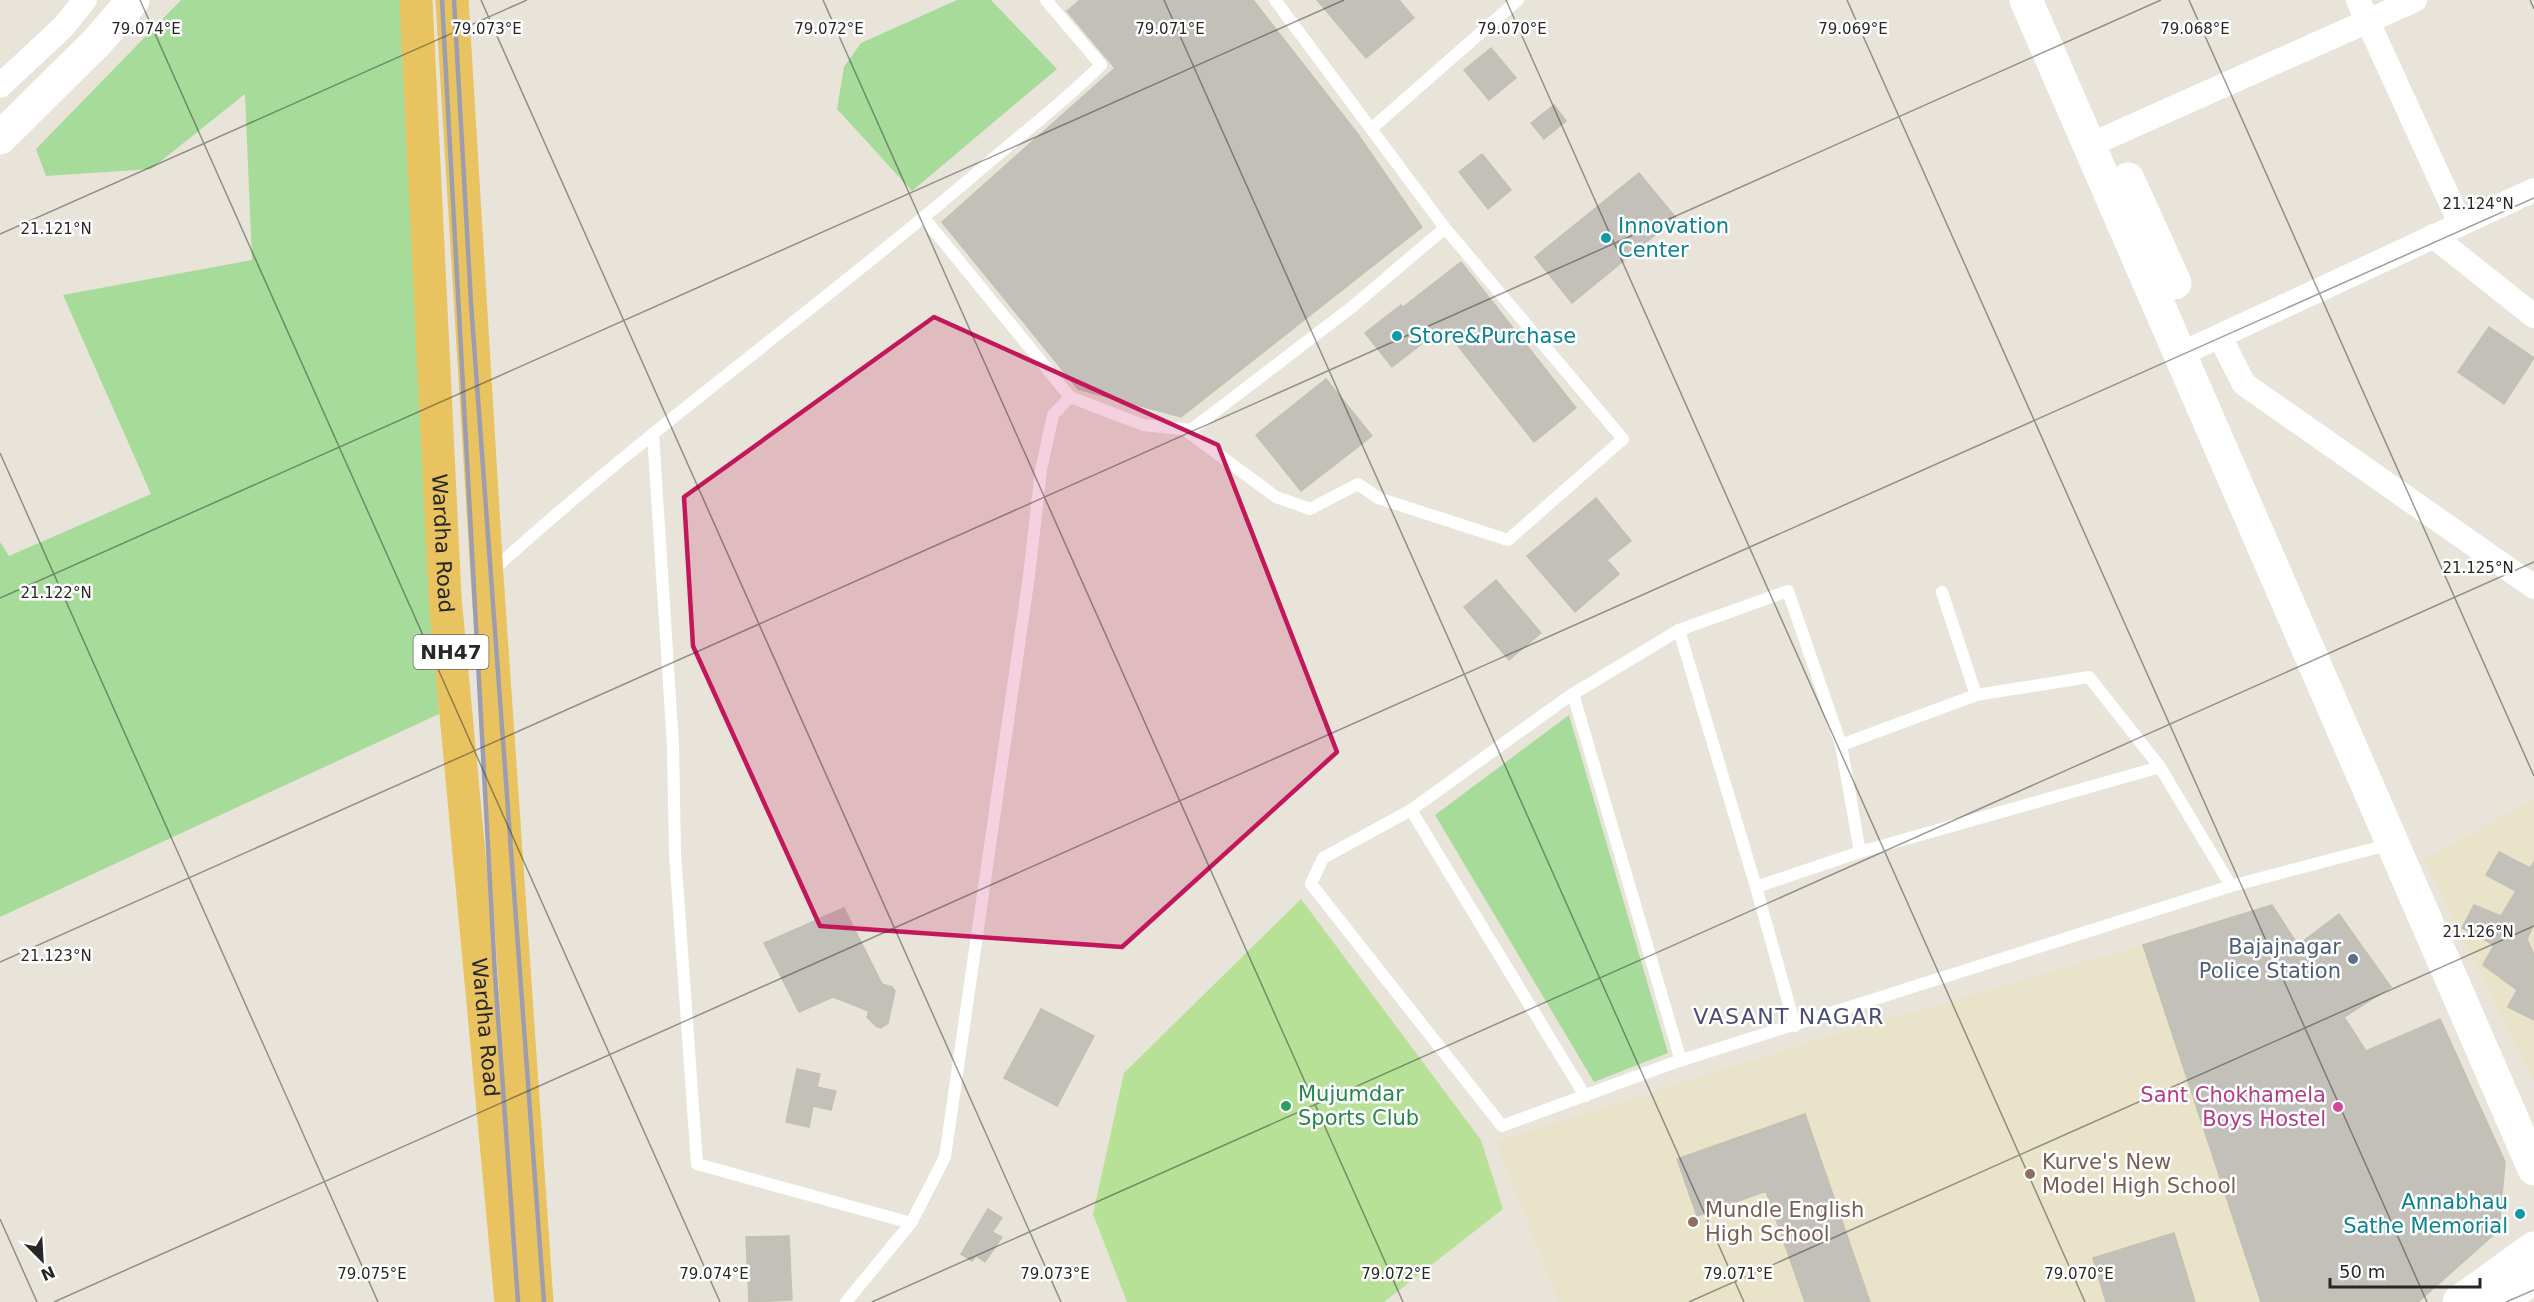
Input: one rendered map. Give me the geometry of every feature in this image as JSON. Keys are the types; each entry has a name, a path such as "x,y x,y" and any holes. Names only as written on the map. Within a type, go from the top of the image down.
{"highway":[{"name":"Wardha Road","path":"416,0 446,597 511,1302"},
{"name":"Wardha Road","path":"452,0 487,576 537,1302"}],"main road":[{"path":"0,113 115,0"},
{"path":"0,138 97,42 133,0"},
{"path":"2026,0 2099,141 2151,227 2396,812 2534,1120"},
{"path":"2047,0 2099,141"},
{"path":"2201,345 2393,844 2534,1169"},
{"path":"2459,1302 2521,1279 2534,1228"}],"street":[{"path":"2099,141 2362,11 2415,0"},
{"path":"0,86 73,5"},
{"path":"2362,11 2460,223"},
{"path":"2534,190 2201,345 2244,384 2534,587"},
{"path":"2433,236 2534,315"}],"lane":[{"path":"487,576 542,526 653,434 924,218 1101,65 1046,0"},
{"path":"924,218 1070,397 1143,425 1188,432 1276,496 1310,509 1358,484 1378,498 1508,540 1623,439 1445,228 1275,0"},
{"path":"1371,129 1518,0"},
{"path":"1188,432 1352,307 1445,228"},
{"path":"846,1302 911,1223 945,1157 1027,587 1041,470 1053,415 1070,397"},
{"path":"653,434 673,745 675,853 697,1164 911,1223"},
{"path":"1860,852 1841,745 1788,591 1679,630 1573,694 1411,810 1323,858 1311,884 1502,1126 1681,1061 2231,886 2393,844"},
{"path":"1942,592 1976,695"},
{"path":"1679,630 1796,1026"},
{"path":"1841,745 1976,695 2089,677 2160,767 2231,886"},
{"path":"1573,694 1681,1061"},
{"path":"1756,887 1860,852 2160,767"},
{"path":"1411,810 1585,1096"}],"highlighted area":[{"path":"934,317 1218,445 1337,752 1122,947 820,926 693,646 684,497"}],"shaded area":[{"path":"2534,799 2534,1083 2424,860"},
{"name":"Kurve's New Model High School","path":"2143,945 2261,1302 1559,1302 1496,1142 1800,1045"}],"green space":[{"path":"181,0 404,0 439,714 0,917 0,542 9,556 151,494 63,295 252,260 245,94 151,169 46,176 36,149"},
{"path":"957,0 991,0 1057,69 912,191 837,109 844,67 861,43"},
{"path":"1569,715 1668,1053 1594,1082 1435,815"},
{"name":"Mujumdar Sports Club","path":"1301,899 1481,1140 1503,1209 1384,1302 1127,1302 1093,1214 1124,1073"}],"building":[{"path":"1080,0 1253,0 1357,133 1422,227 1181,417 1078,389 942,222 1115,68 1067,11"},
{"path":"1317,0 1399,0 1414,18 1366,58"},
{"path":"1491,48 1516,78 1489,100 1464,70"},
{"path":"1554,105 1566,121 1544,139 1531,123"},
{"path":"1482,154 1511,190 1488,209 1459,172"},
{"name":"Innovation Center","path":"1639,173 1676,218 1572,303 1535,257"},
{"path":"1461,262 1576,408 1534,442 1443,327 1392,367 1365,333"},
{"path":"2489,327 2534,358 2504,404 2458,372"},
{"path":"1326,379 1372,436 1301,491 1256,435"},
{"path":"1596,498 1631,541 1607,560 1619,574 1575,612 1527,556"},
{"path":"1496,580 1541,633 1509,660 1464,607"},
{"path":"2499,852 2530,868 2534,862 2534,924 2527,939 2534,955 2534,1020 2508,1007 2517,990 2483,965 2494,945 2462,928 2474,905 2501,916 2516,891 2486,875"},
{"name":"Sant Chokhamela Boys Hostel","path":"2272,905 2298,945 2339,914 2391,987 2344,1017 2366,1051 2440,1019 2505,1162 2499,1230 2418,1302 2261,1302 2143,945"},
{"path":"844,908 882,984 892,987 895,991 888,1023 881,1028 867,1017 869,1011 833,997 799,1012 764,943"},
{"path":"1041,1009 1094,1036 1057,1106 1004,1078"},
{"path":"797,1069 820,1074 817,1087 836,1091 831,1110 813,1106 809,1127 786,1122"},
{"path":"1805,1114 1870,1302 1805,1302 1766,1191 1697,1216 1677,1159"},
{"path":"988,1209 1002,1218 992,1232 1002,1237 985,1262 976,1256 972,1261 961,1254"},
{"name":"Kurve's New Model High School","path":"2174,1233 2195,1302 2106,1302 2093,1258"},
{"path":"789,1236 792,1300 749,1302 746,1237"}],"railway":[{"path":"442,0 495,975 518,1302"},
{"path":"454,0 471,303 544,1302"}],"place":[{"name":"Innovation Center","path":"1606,238"},
{"name":"Store&Purchase","path":"1397,336"},
{"name":"Bajajnagar Police Station","path":"2353,959"},
{"name":"Mujumdar Sports Club","path":"1286,1106"},
{"name":"Sant Chokhamela Boys Hostel","path":"2338,1107"},
{"name":"Kurve's New Model High School","path":"2030,1174"},
{"name":"Annabhau Sathe Memorial","path":"2520,1214"},
{"name":"Mundle English High School","path":"1693,1222"}],"district":[{"name":"VASANT NAGAR","path":"1789,1016"}]}
